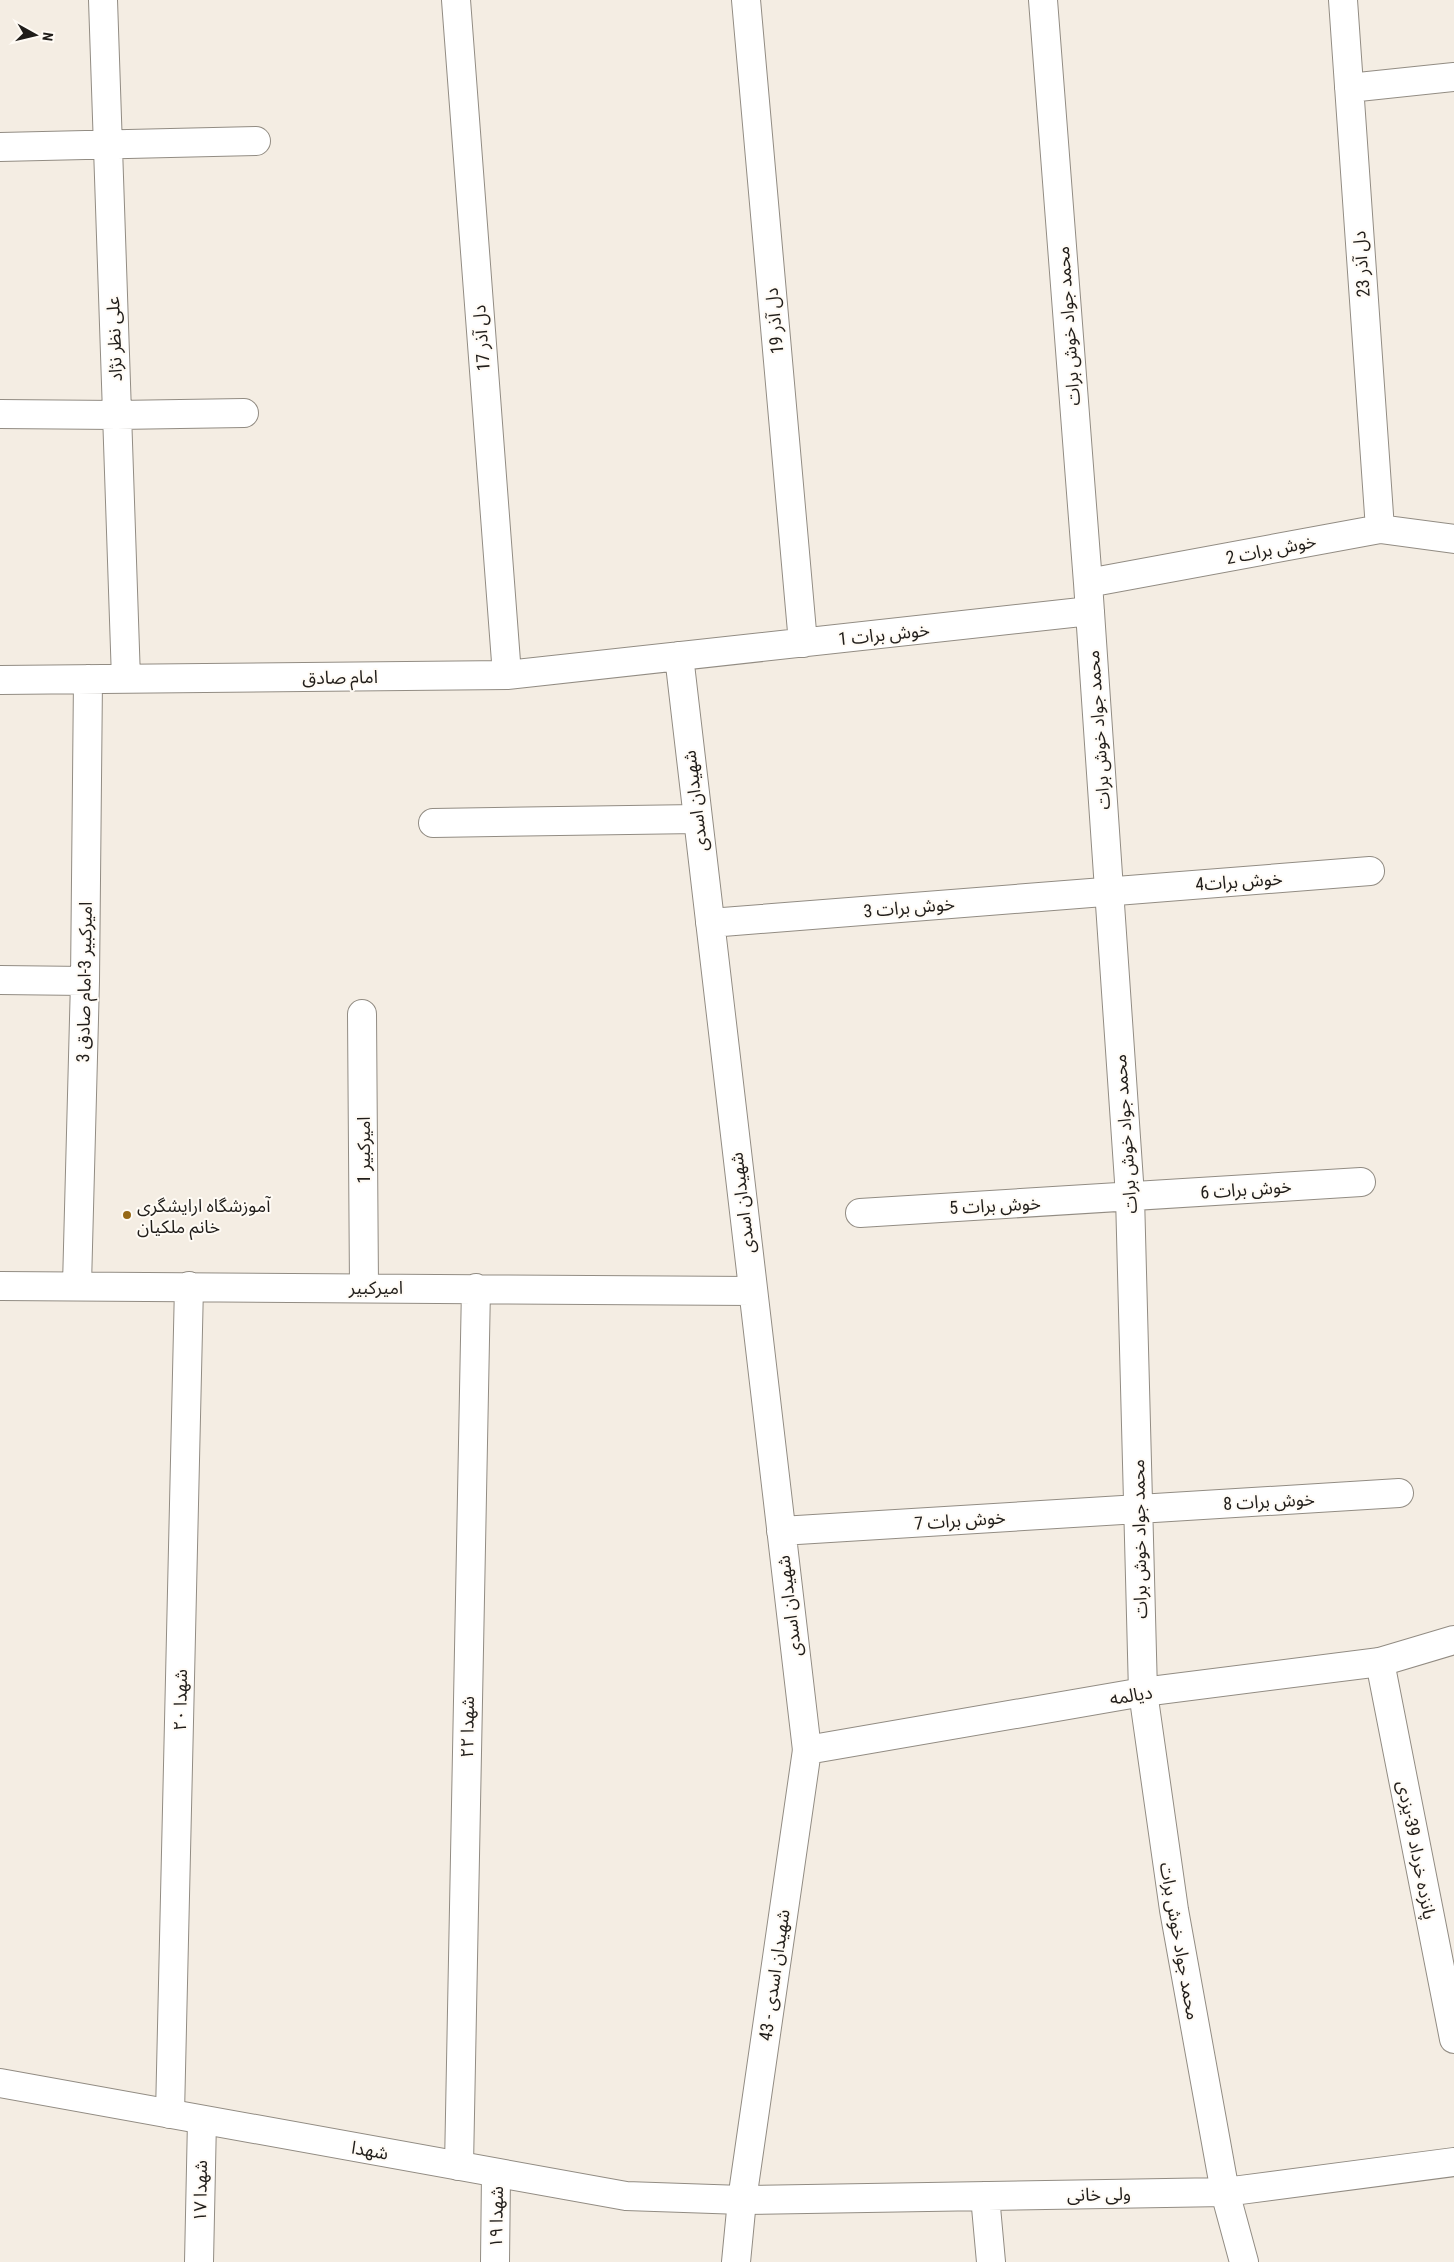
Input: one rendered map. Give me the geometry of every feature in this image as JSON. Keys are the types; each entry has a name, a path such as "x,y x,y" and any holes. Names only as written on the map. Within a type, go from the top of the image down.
{"street":[{"name":"علی نظر نژاد","path":"103,0 126,679"},
{"name":"دل آذر 17","path":"456,0 507,676"},
{"name":"دل آذر 19","path":"746,0 803,643"},
{"name":"محمد جواد خوش برات","path":"1044,0 1088,583 1130,1196 1143,1692 1174,1910 1225,2192 1244,2262"},
{"name":"دل آذر 23","path":"1343,0 1380,528"},
{"path":"1349,88 1454,77"},
{"path":"0,147 256,142"},
{"path":"0,414 244,413"},
{"name":"خوش برات 2","path":"1088,583 1380,528 1454,539"},
{"name":"خوش برات 1","path":"679,656 1090,611"},
{"name":"امام صادق","path":"0,680 507,676 679,656"},
{"name":"شهیدان اسدی","path":"679,656 807,1750"},
{"name":"امیرکبیر 3-امام صادق 3","path":"76,1285 85,981 88,679"},
{"path":"433,823 697,819"},
{"name":"خوش برات4","path":"1109,891 1370,871"},
{"name":"خوش برات 3","path":"710,923 1109,891"},
{"path":"0,980 85,981"},
{"name":"امیرکبیر 1","path":"362,1014 364,1287"},
{"name":"خوش برات 6","path":"1130,1196 1361,1182"},
{"name":"خوش برات 5","path":"860,1213 1130,1196"},
{"name":"امیرکبیر","path":"0,1286 752,1290"},
{"name":"شهدا ۲۰","path":"170,2114 189,1286"},
{"name":"شهدا ۲۲","path":"459,2166 476,1288"},
{"name":"خوش برات 8","path":"1139,1509 1400,1493"},
{"name":"خوش برات 7","path":"781,1531 1139,1509"},
{"name":"دیالمه","path":"807,1750 1143,1692 1380,1662 1454,1640"},
{"name":"پانزده خرداد 39-یزدی","path":"1380,1662 1454,2039"},
{"name":"شهیدان اسدی - 43","path":"736,2262 742,2200 807,1750"},
{"name":"شهدا","path":"0,2083 626,2196 742,2200"},
{"name":"شهدا ۱۷","path":"199,2262 202,2120"},
{"name":"ولی خانی","path":"742,2200 1225,2192 1454,2162"},
{"name":"شهدا ۱۹","path":"495,2262 496,2173"},
{"path":"985,2196 991,2262"}],"place":[{"name":"آموزشگاه ارایشگری خانم ملکیان","path":"127,1215"}]}
